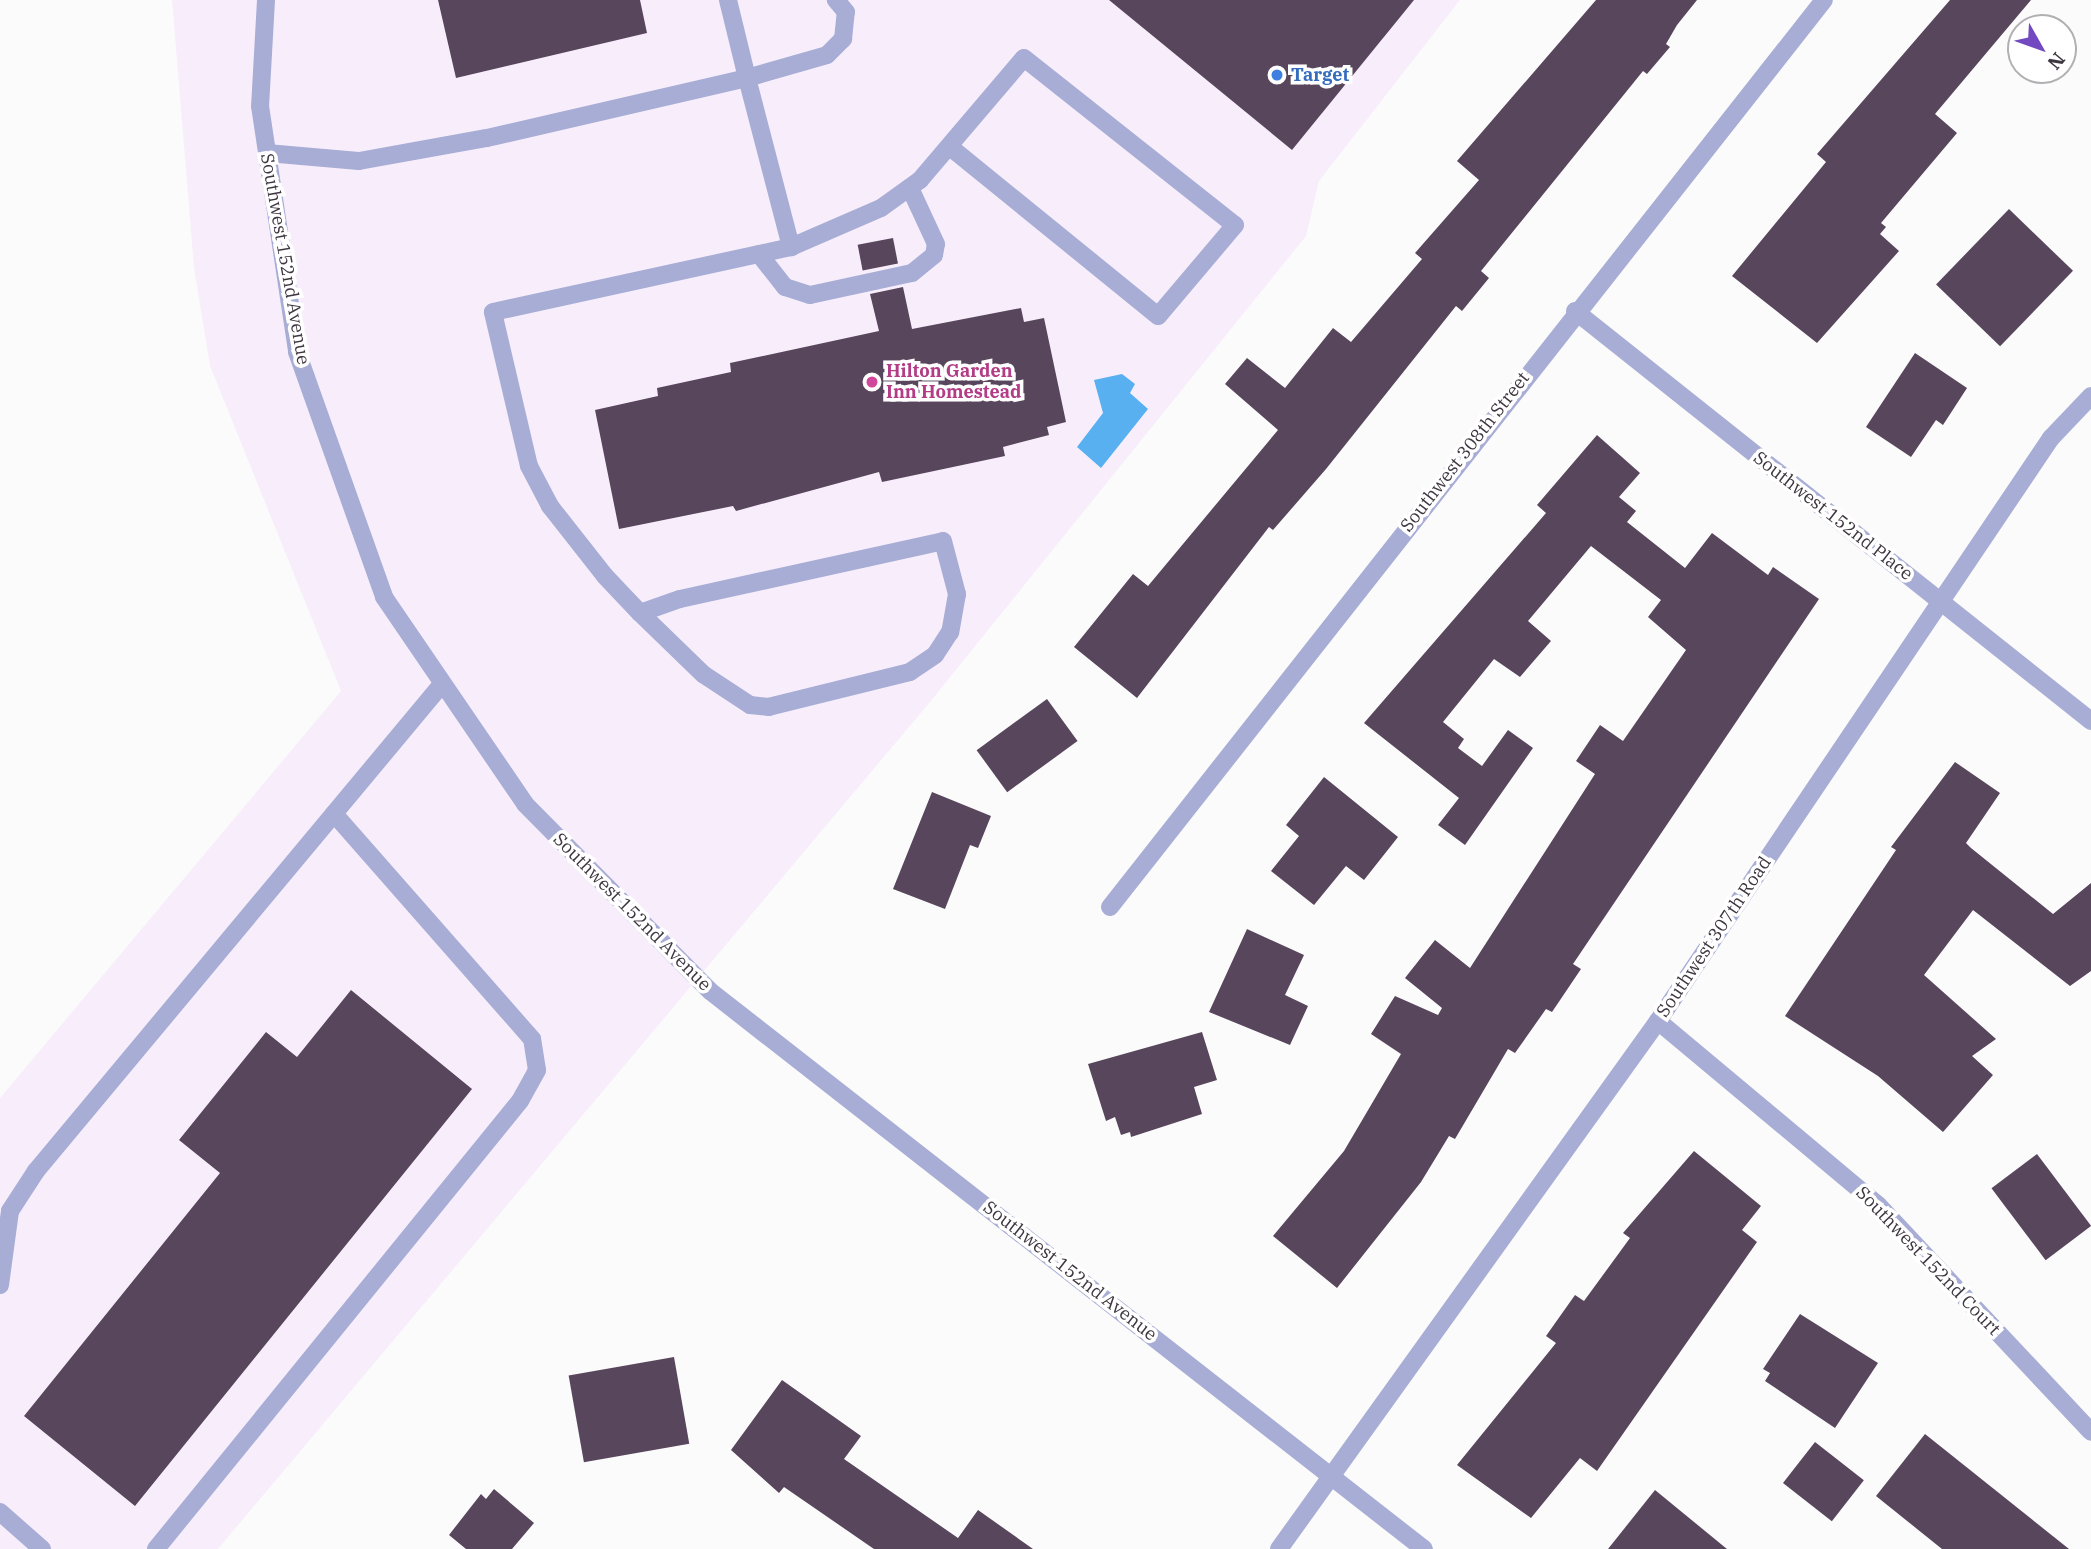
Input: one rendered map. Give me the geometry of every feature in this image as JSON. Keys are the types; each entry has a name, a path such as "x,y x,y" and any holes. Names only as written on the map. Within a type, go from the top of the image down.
{"street":[{"name":"Southwest 152nd Avenue","path":"266,0 260,106 297,352 384,597 525,804 710,991 1424,1549"},
{"path":"728,0 791,247"},
{"path":"267,153 359,160 487,138 747,78 827,55 843,39 846,12 836,0"},
{"name":"Southwest 308th Street","path":"1110,907 1575,311 1824,0"},
{"path":"640,613 680,599 943,541 957,594 950,632 935,655 910,672 769,707 726,694 640,613 575,542 538,486 521,436 493,312 791,247 881,208 910,188 950,147 1024,58 1235,225 1158,316 950,147"},
{"path":"760,254 785,287 810,295 912,273 934,255 936,244 910,188"},
{"name":"Southwest 152nd Place","path":"1575,311 2091,721"},
{"name":"Southwest 307th Road","path":"1279,1549 1335,1478 1658,1020 2051,438 2091,396"},
{"path":"0,1285 10,1211 37,1171 442,684"},
{"path":"156,1549 520,1101 537,1070 532,1039 334,814"},
{"name":"Southwest 152nd Court","path":"1658,1020 1878,1205 2091,1432"},
{"path":"0,1511 42,1549"}],"shaded area":[{"path":"172,0 1460,0 1319,181 1306,236 930,702 218,1549 0,1549 0,1098 341,691 210,366 194,268"}],"water":[{"path":"1122,374 1135,384 1130,393 1148,409 1101,468 1077,447 1103,413 1094,380"}],"building":[{"path":"438,0 640,0 647,33 456,78"},
{"name":"Target","path":"1109,0 1414,0 1292,150"},
{"path":"1596,0 1697,0 1666,44 1670,47 1647,74 1643,71 1481,271 1489,278 1462,311 1456,306 1326,469 1273,530 1269,527 1137,698 1074,647 1133,574 1148,586 1278,430 1225,384 1247,358 1285,388 1333,328 1351,342 1422,259 1415,253 1479,180 1457,161"},
{"path":"1950,0 2031,0 2019,14 2007,14 2007,28 1935,114 1957,133 1881,223 1886,227 1880,234 1899,251 1817,343 1732,276 1826,162 1817,154"},
{"path":"2009,209 2073,271 2000,346 1936,285"},
{"path":"893,238 898,264 863,270 858,245"},
{"name":"Hilton Garden Inn Homestead","path":"903,287 912,329 1021,308 1024,322 1044,318 1066,422 1047,427 1049,435 1003,447 1005,456 882,482 879,472 736,511 733,506 619,529 595,410 658,396 657,388 731,372 730,363 879,331 870,294"},
{"path":"1915,353 1967,388 1943,425 1936,420 1911,457 1866,427"},
{"path":"1597,435 1640,473 1619,497 1636,511 1627,522 1685,568 1712,533 1768,575 1773,567 1819,599 1573,964 1581,969 1552,1012 1546,1009 1515,1053 1508,1049 1455,1139 1449,1136 1421,1182 1337,1288 1273,1236 1344,1151 1401,1054 1371,1034 1395,996 1438,1015 1442,1008 1405,978 1435,940 1470,968 1595,774 1576,761 1600,725 1623,741 1686,650 1648,617 1661,600 1591,546 1528,621 1551,641 1520,677 1494,659 1443,722 1464,739 1458,748 1482,766 1508,730 1533,748 1465,845 1438,825 1459,798 1364,723 1546,513 1537,505"},
{"path":"1047,699 1078,741 1007,792 977,750"},
{"path":"1955,762 2000,793 1966,843 1971,848 2053,914 2091,883 2091,971 2070,986 1973,910 1924,975 1996,1039 1972,1056 1993,1075 1943,1132 1878,1076 1785,1016 1896,850 1891,847"},
{"path":"1324,777 1398,837 1364,880 1346,866 1314,905 1271,871 1299,836 1286,825"},
{"path":"932,792 991,816 978,848 970,845 945,909 893,889"},
{"path":"1247,929 1304,955 1285,995 1308,1006 1290,1045 1209,1012"},
{"path":"351,990 472,1089 135,1506 24,1416 220,1173 179,1140 266,1032 297,1057"},
{"path":"1202,1032 1217,1080 1194,1087 1202,1114 1131,1137 1130,1132 1121,1135 1115,1117 1106,1121 1088,1064"},
{"path":"1694,1151 1761,1206 1742,1230 1757,1242 1597,1471 1580,1458 1531,1518 1457,1465 1556,1343 1546,1336 1575,1295 1584,1301 1630,1238 1623,1233"},
{"path":"2037,1154 2091,1226 2046,1260 1991,1188"},
{"path":"1800,1314 1878,1363 1835,1428 1765,1381 1770,1373 1763,1369"},
{"path":"674,1357 689,1444 584,1462 569,1376"},
{"path":"782,1380 861,1436 844,1459 958,1538 978,1510 1033,1549 874,1549 784,1487 779,1493 731,1450"},
{"path":"1925,1434 2069,1549 1942,1549 1876,1496"},
{"path":"1815,1442 1864,1480 1832,1521 1783,1483"},
{"path":"494,1489 534,1523 512,1549 466,1549 449,1535 481,1494 486,1499"},
{"path":"1655,1490 1727,1549 1608,1549"}],"place":[{"name":"Target","path":"1277,75"},
{"name":"Hilton Garden Inn Homestead","path":"872,382"}]}
